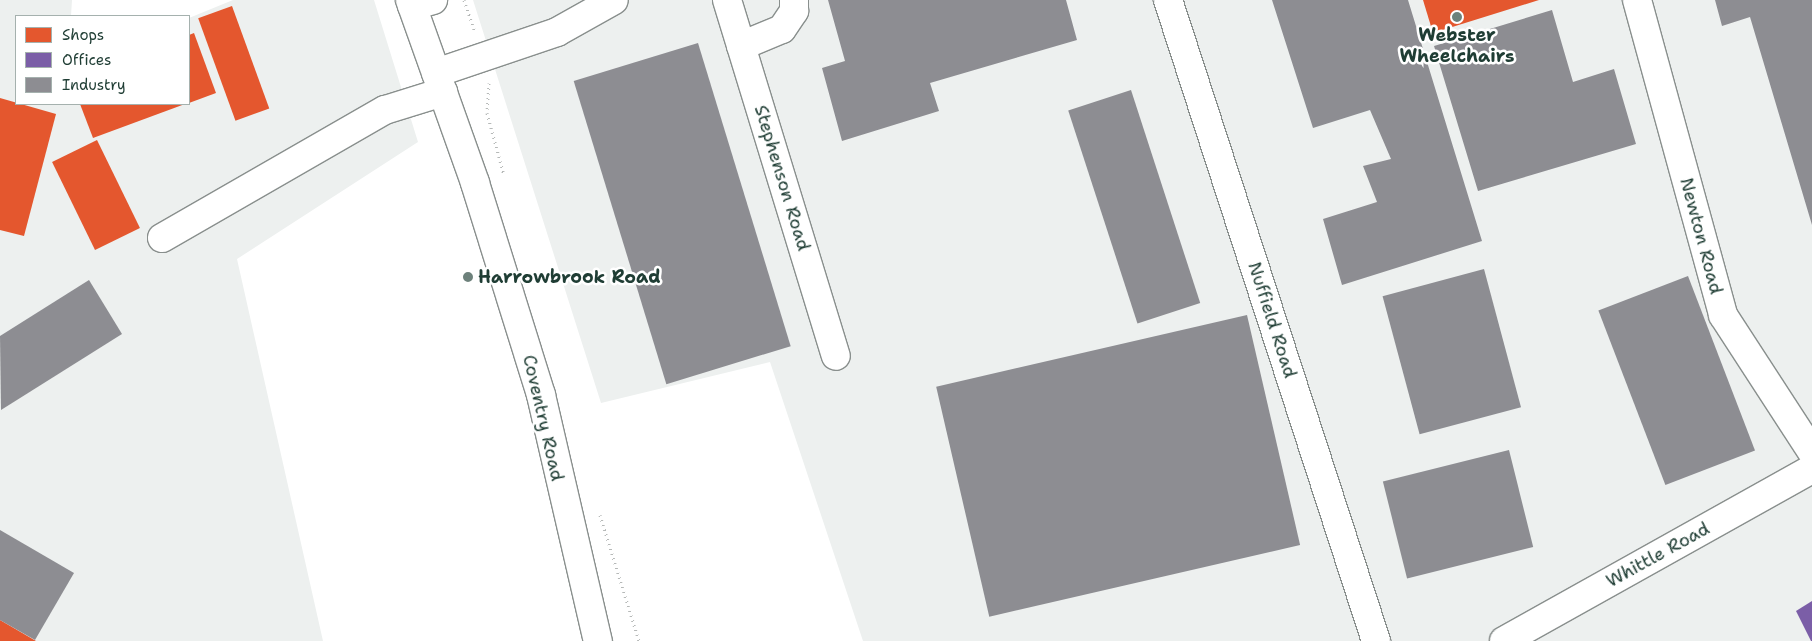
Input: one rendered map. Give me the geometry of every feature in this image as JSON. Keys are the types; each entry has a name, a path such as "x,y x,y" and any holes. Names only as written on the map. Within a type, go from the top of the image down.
{"street":[{"path":"162,238 385,110 440,83 483,57 557,32 614,0"},
{"name":"Stephenson Road","path":"727,0 836,356"},
{"path":"741,46 782,30 794,11 794,0"},
{"name":"Nuffield Road","path":"1168,0 1369,639"},
{"name":"Newton Road","path":"1637,0 1723,315 1812,452"},
{"name":"Coventry Road","path":"418,2 440,83 541,395 598,641"},
{"name":"Whittle Road","path":"1504,641 1812,469"}],"path":[{"path":"464,0 483,57"}],"shaded area":[{"path":"0,0 72,0 71,15 15,15 15,105 190,105 190,18 233,0 374,0 418,142 237,259 323,641 0,641"},
{"path":"473,0 1812,0 1812,641 863,641 770,362 601,403"}],"building: Shops":[{"name":"Webster Wheelchairs","path":"1423,0 1539,0 1433,33"},
{"path":"232,6 269,108 235,121 198,18"},
{"path":"194,33 216,93 190,103 190,35"},
{"path":"0,98 15,102 15,105 24,105 56,114 24,236 0,230"},
{"path":"80,105 182,105 93,138"},
{"path":"97,140 140,228 95,250 52,162"},
{"path":"0,620 36,641 0,641"}],"building: Offices":[{"path":"1812,601 1812,641 1811,641 1796,611"}],"building: Industry":[{"path":"828,0 1066,0 1077,40 930,83 939,111 842,141 822,68 845,61"},
{"path":"1272,0 1408,0 1482,241 1342,285 1323,219 1377,202 1363,166 1391,159 1370,110 1313,128"},
{"path":"1715,0 1812,0 1812,225 1750,17 1722,26"},
{"path":"1552,10 1573,82 1614,69 1636,144 1478,191 1434,46"},
{"path":"698,43 791,346 666,384 574,81"},
{"path":"1131,90 1200,303 1137,323 1068,110"},
{"path":"1484,269 1521,407 1420,434 1383,296"},
{"path":"1688,276 1755,451 1665,485 1598,310"},
{"path":"89,280 122,334 1,410 0,336"},
{"path":"1247,315 1300,545 989,617 936,387"},
{"path":"1509,450 1533,547 1407,578 1383,481"},
{"path":"0,530 74,573 35,640 0,620"}],"place":[{"name":"Webster Wheelchairs","path":"1457,17"},
{"name":"Harrowbrook Road","path":"468,277"}]}
